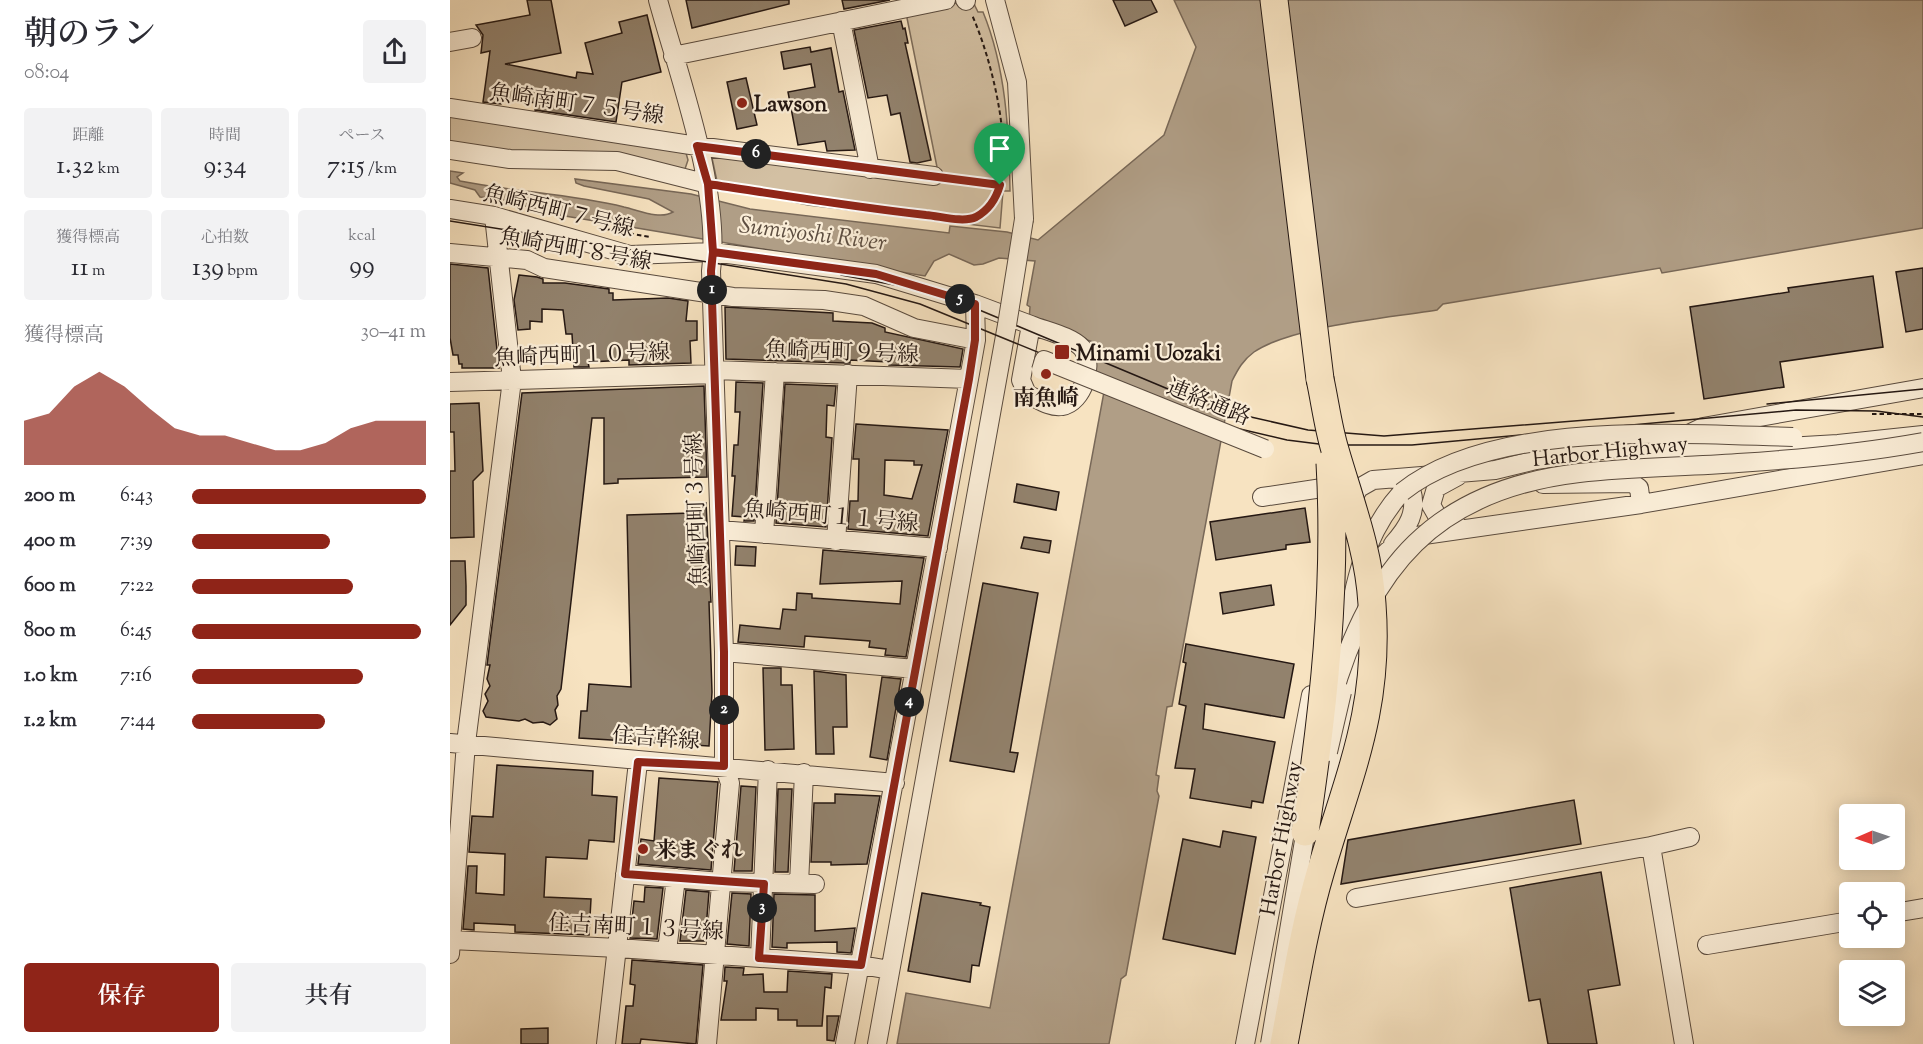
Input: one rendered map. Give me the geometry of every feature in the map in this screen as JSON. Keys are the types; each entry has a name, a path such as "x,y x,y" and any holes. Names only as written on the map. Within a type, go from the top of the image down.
{"highway":[{"path":"1274,0 1329,453 1332,497 1332,544 1325,678 1320,735 1305,841"},
{"path":"1274,0 1320,379 1335,451 1362,535 1370,579 1374,628 1373,669 1366,724 1312,906 1286,1044"}],"street":[{"name":"魚崎西町３号線","path":"658,0 708,184 713,252 714,372 724,652 724,766 730,783 707,1044"},
{"path":"673,56 841,21 871,7 946,0"},
{"path":"877,1044 1007,325 1024,219 1017,81 995,0"},
{"path":"841,21 870,169"},
{"path":"450,42 472,39"},
{"name":"魚崎南町７５号線","path":"450,108 697,146 934,176"},
{"path":"450,150 510,159 617,161 708,184"},
{"name":"魚崎西町７号線","path":"450,209 494,216 630,255 713,252 876,274 975,304 1031,325"},
{"path":"450,945 458,743 512,380 494,216"},
{"name":"魚崎西町８号線","path":"450,253 527,260 544,268 733,297 824,300 864,306 914,328 975,340"},
{"path":"845,1044 969,379 975,340 975,304"},
{"path":"1031,325 1075,343 1082,349 1088,360 1081,391 1064,406 1054,406 1027,394 1021,380 1031,325"},
{"name":"連絡通路","path":"1041,370 1044,360 1265,449"},
{"name":"魚崎西町１０号線","path":"450,382 714,372"},
{"name":"魚崎西町９号線","path":"714,372 969,379"},
{"path":"764,534 775,372"},
{"path":"836,541 848,374"},
{"path":"1495,470 1536,460 1680,438 1703,427 1923,388"},
{"path":"1294,1010 1305,841 1361,558 1370,537 1390,505 1415,482 1461,458 1559,440 1646,434 1793,437 1884,432 1923,426"},
{"path":"1262,497 1373,480 1495,470 1537,469 1637,456 1838,444 1923,435"},
{"name":"Harbor Highway","path":"1269,1044 1329,709 1344,659 1361,616 1399,559 1432,529 1451,516 1500,492 1554,477 1625,469 1800,458 1923,442"},
{"name":"Harbor Highway","path":"1278,1044 1329,744 1344,686 1359,640 1380,599 1404,565 1419,550 1473,513 1492,503 1535,489 1605,479 1801,466 1923,449"},
{"path":"1388,550 1417,536 1481,525 1641,504 1923,455"},
{"path":"1495,470 1543,484 1632,483 1639,488 1641,504"},
{"path":"1470,472 1436,488 1431,505 1439,519 1449,523 1481,525"},
{"path":"1286,1044 1294,1010 1364,593 1373,568 1407,528 1414,509 1411,489 1396,478"},
{"path":"1245,1044 1346,514 1354,494 1373,480"},
{"name":"魚崎西町１１号線","path":"720,530 938,548"},
{"path":"724,652 915,669"},
{"name":"住吉幹線","path":"458,743 638,762 724,766 895,783"},
{"path":"606,1044 638,762"},
{"path":"759,958 768,770"},
{"path":"625,874 722,882 807,884 804,774"},
{"path":"1356,898 1651,846 1690,837"},
{"path":"1651,846 1683,1044"},
{"path":"667,951 676,878"},
{"path":"1905,911 1923,908"},
{"path":"1707,945 1839,923"},
{"name":"住吉南町１３号線","path":"450,945 618,948 861,965 890,970"}],"path":[{"path":"708,184 878,210 958,218 974,218 987,209 996,198 1000,185 1002,160 995,81 981,35 966,1"},
{"path":"934,176 1000,185"}],"shaded area":[{"path":"972,0 978,12 983,12 991,33 1005,100 1010,191 1003,191 1000,228 808,205 718,186 712,158 718,154 940,182 906,13"},
{"path":"450,113 684,146 688,160 685,169 511,154 450,144"}],"water":[{"name":"Sumiyoshi River","path":"1174,0 1923,0 1923,228 1662,273 1660,268 1443,304 1437,310 1316,329 1271,343 1250,355 1232,381 1172,706 1167,707 1156,775 1159,776 1157,791 1159,796 1126,975 1121,979 1109,1044 897,1044 906,993 990,1008 1104,392 1086,384 1093,342 1029,320 1030,307 1027,305 1035,261 999,258 974,265 949,254 934,261 925,276 553,214 501,199 480,197 475,190 450,183 450,171 463,173 457,177 460,181 584,199 655,215 673,212 649,199 584,186 576,183 575,179 691,194 750,209 949,233 950,226 1007,232 1038,240 1164,135 1196,47"}],"building":[{"path":"527,0 551,0 561,53 505,64 576,78 577,72 593,74 585,43 622,33 619,22 647,15 661,72 622,82 616,122 535,110 536,103 502,98 501,104 483,102 490,51 481,53 483,35 476,25 530,15"},
{"path":"686,0 789,0 789,4 692,28"},
{"path":"842,0 890,0 844,9"},
{"path":"1113,0 1151,0 1157,12 1125,26"},
{"path":"901,21 903,29 905,28 908,43 905,43 931,160 917,163 910,162 900,113 891,115 887,95 868,98 854,30"},
{"path":"810,47 811,52 831,48 839,92 843,91 855,150 827,151 825,141 798,145 788,92 815,87 811,64 784,69 781,52"},
{"name":"Lawson","path":"746,78 757,125 737,129 727,82"},
{"path":"450,264 488,268 499,368 462,368 458,355 453,355 450,338"},
{"path":"1923,268 1923,329 1906,332 1896,272"},
{"path":"519,275 543,279 543,283 565,283 609,289 609,293 613,293 613,300 668,298 688,301 686,321 697,321 697,340 690,341 691,363 629,365 629,360 588,362 589,367 574,367 572,334 566,334 563,310 542,309 542,322 530,321 530,329 518,330 514,300"},
{"path":"1873,276 1883,347 1780,362 1784,387 1704,399 1690,307 1789,292 1788,288"},
{"path":"725,307 833,313 833,321 872,323 885,328 885,332 963,349 960,367 889,365 889,362 850,360 850,363 845,363 726,359"},
{"path":"736,382 763,383 754,521 744,521 745,517 732,516 735,476 732,476 734,445 738,445 740,412 735,412"},
{"path":"785,384 836,386 834,406 827,405 826,437 832,438 826,527 776,523"},
{"path":"704,386 707,477 618,479 618,483 604,484 604,418 592,418 561,689 557,696 558,705 555,710 557,719 550,725 543,722 533,723 525,719 519,721 486,717 483,711 488,701 485,694 490,686 487,679 490,665 487,665 522,393"},
{"path":"479,403 483,471 473,481 474,537 450,538 450,471 455,471 454,432 450,432 450,404"},
{"path":"856,424 948,430 928,536 848,529 850,501 858,501 859,459 853,459","holes":["885,460 914,461 914,465 922,465 912,499 884,495"]},
{"path":"1017,484 1059,492 1056,510 1014,502"},
{"path":"692,503 706,503 711,602 709,602 712,692 709,746 579,738 581,711 587,711 589,684 631,687 627,515 692,513"},
{"path":"1305,508 1310,542 1286,545 1286,549 1216,560 1210,522"},
{"path":"1024,537 1051,541 1049,553 1021,548"},
{"path":"736,546 756,547 755,566 735,565"},
{"path":"823,550 924,558 906,657 885,655 886,649 869,647 870,641 805,636 804,647 738,642 740,625 780,629 783,609 796,610 797,593 812,594 812,598 900,604 902,581 820,584"},
{"path":"450,561 465,561 466,605 450,625"},
{"path":"983,583 1038,593 1010,752 1018,753 1014,772 950,761"},
{"path":"1271,585 1274,605 1223,614 1220,593"},
{"path":"1186,644 1294,664 1284,718 1205,704 1203,729 1275,742 1263,803 1252,801 1251,808 1190,798 1195,769 1175,768 1186,706 1179,704 1186,663 1183,662"},
{"path":"763,668 781,668 781,685 792,685 794,749 765,750"},
{"path":"814,671 846,675 847,727 833,727 834,754 816,754"},
{"path":"882,677 901,679 887,760 870,757"},
{"path":"497,765 593,771 592,795 617,797 614,842 589,840 587,859 546,857 544,897 591,899 589,935 515,932 515,925 474,923 474,930 463,929 468,866 477,866 476,893 504,895 505,854 469,852 472,816 493,817"},
{"path":"659,778 718,782 711,870 638,864 641,839 654,841"},
{"path":"741,786 756,787 752,871 734,871"},
{"path":"778,789 792,789 788,872 775,872"},
{"path":"835,794 880,796 867,864 831,865 831,862 811,862 814,803 835,803"},
{"path":"1574,800 1581,844 1341,884 1348,840"},
{"path":"1223,831 1256,837 1235,954 1163,939 1183,839 1220,847"},
{"path":"1601,872 1620,985 1588,990 1597,1044 1548,1044 1540,999 1529,1001 1510,888"},
{"path":"645,887 663,888 657,939 630,938 634,901 644,902"},
{"path":"686,890 709,892 705,941 680,941"},
{"path":"732,893 751,894 749,946 727,944"},
{"path":"922,893 981,903 980,905 990,907 979,966 972,965 970,982 908,971"},
{"path":"774,894 815,895 815,931 855,928 851,953 837,952 837,942 787,943 787,948 772,947"},
{"path":"632,960 703,965 696,1044 641,1039 640,1044 622,1044 626,1006 633,1006 635,985 630,984"},
{"path":"725,967 744,968 743,975 763,974 764,992 787,992 788,971 832,974 831,988 825,987 822,1026 797,1026 797,1020 778,1020 778,1009 756,1008 756,1020 721,1020 727,981 724,981"},
{"path":"827,1016 839,1016 834,1041 827,1040"},
{"path":"548,1028 548,1044 521,1044 521,1029"}],"tram line":[{"path":"450,221 846,284 920,304 1206,421 1287,440 1327,445 1412,445 1796,410 1876,411 1923,417"},
{"path":"841,275 911,288 965,304 1180,394 1242,415 1308,430 1384,436 1674,413"},
{"path":"1767,404 1923,389"}],"place":[{"name":"Lawson","path":"742,103"},
{"name":"Minami Uozaki","path":"1062,352"},
{"name":"南魚崎","path":"1046,374"},
{"name":"来まぐれ","path":"643,849"}],"route":[{"path":"1000,185 697,146 708,184 713,252 876,274 975,304 975,340 969,379 861,965 759,958 764,884 625,874 638,762 724,766 724,652 711,271 713,252 708,184 878,210 958,218 974,218 987,209 996,198 1000,185"}]}
